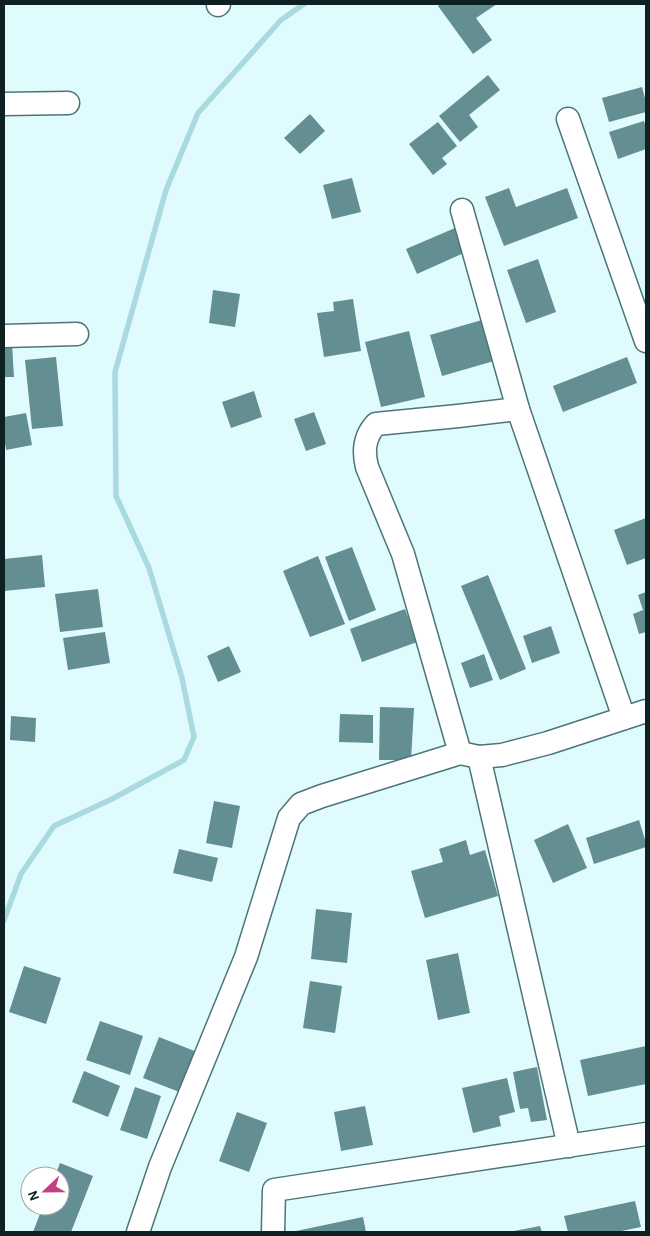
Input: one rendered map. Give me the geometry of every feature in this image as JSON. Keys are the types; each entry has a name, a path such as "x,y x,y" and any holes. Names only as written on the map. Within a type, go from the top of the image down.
{"street":[{"path":"4,104 68,103"},
{"path":"568,119 642,314 646,341"},
{"path":"462,210 518,409 624,718"},
{"path":"4,336 77,334"},
{"path":"518,409 376,424 370,431 364,453 367,467 403,554 435,670 470,755 569,1146"},
{"path":"138,1232 160,1167 246,958 289,818 301,804 470,755 502,754 548,743 646,711"},
{"path":"273,1232 274,1190 646,1134"}],"building":[{"path":"441,4 497,4 476,18 492,40 473,54 438,6"},
{"path":"488,75 500,90 469,115 478,127 460,142 439,116"},
{"path":"642,87 646,102 646,112 609,122 602,98"},
{"path":"310,114 325,131 300,154 284,138"},
{"path":"644,121 646,149 618,159 609,132"},
{"path":"438,122 457,146 442,158 447,164 433,175 409,144"},
{"path":"352,178 361,212 332,219 323,185"},
{"path":"509,188 516,207 567,188 578,218 504,246 485,197"},
{"path":"455,228 466,252 417,274 406,249"},
{"path":"538,259 556,312 526,323 507,270"},
{"path":"213,290 240,294 235,327 209,323"},
{"path":"353,299 361,351 324,357 317,313 334,311 333,302"},
{"path":"482,320 494,361 442,376 430,335"},
{"path":"409,331 425,397 381,407 365,342"},
{"path":"4,344 12,344 14,377 4,377"},
{"path":"56,357 63,426 32,429 25,360"},
{"path":"627,357 637,383 563,412 553,386"},
{"path":"254,391 262,417 231,428 222,402"},
{"path":"314,412 326,444 306,451 294,419"},
{"path":"26,413 32,445 6,450 4,417"},
{"path":"646,518 646,558 627,565 614,530"},
{"path":"352,547 376,610 349,621 325,557"},
{"path":"42,555 45,587 4,591 4,559"},
{"path":"318,556 345,624 310,637 283,571"},
{"path":"488,575 526,669 500,680 461,586"},
{"path":"98,589 103,627 60,632 55,594"},
{"path":"646,592 646,632 639,634 633,614 643,610 638,595"},
{"path":"405,609 417,642 362,662 350,629"},
{"path":"551,626 560,653 532,663 523,636"},
{"path":"105,632 110,663 68,670 63,638"},
{"path":"229,646 241,672 218,682 207,656"},
{"path":"484,654 493,680 470,688 461,663"},
{"path":"380,707 414,708 411,760 379,760"},
{"path":"340,714 373,715 373,743 339,742"},
{"path":"11,716 36,718 35,742 10,740"},
{"path":"214,801 240,806 232,848 206,843"},
{"path":"639,820 646,847 594,864 586,838"},
{"path":"568,824 587,868 553,883 534,840"},
{"path":"466,840 470,855 485,850 498,896 425,918 411,871 443,862 439,849"},
{"path":"179,849 218,858 212,882 173,873"},
{"path":"316,909 352,913 347,963 311,959"},
{"path":"458,953 470,1013 438,1020 426,960"},
{"path":"24,966 61,978 46,1024 9,1012"},
{"path":"310,981 342,986 335,1033 303,1028"},
{"path":"100,1021 143,1036 130,1075 86,1060"},
{"path":"159,1037 197,1052 182,1093 143,1078"},
{"path":"646,1046 646,1084 588,1096 580,1060"},
{"path":"537,1067 547,1120 531,1122 528,1108 520,1109 513,1072"},
{"path":"84,1071 120,1086 108,1117 72,1102"},
{"path":"507,1078 515,1112 499,1116 501,1126 473,1133 462,1088"},
{"path":"135,1087 161,1096 147,1139 120,1130"},
{"path":"365,1106 373,1145 341,1151 334,1112"},
{"path":"237,1112 267,1123 249,1172 219,1161"},
{"path":"70,1167 93,1176 71,1232 33,1232 39,1216 70,1216"},
{"path":"635,1201 641,1227 617,1232 568,1232 564,1216"},
{"path":"363,1217 366,1232 296,1231"},
{"path":"540,1226 542,1232 514,1232 514,1231"}],"waterway":[{"path":"4,920 21,874 54,826 112,799 184,760 194,737 182,678 149,568 116,496 115,372 166,190 198,113 281,20 304,4"}]}
